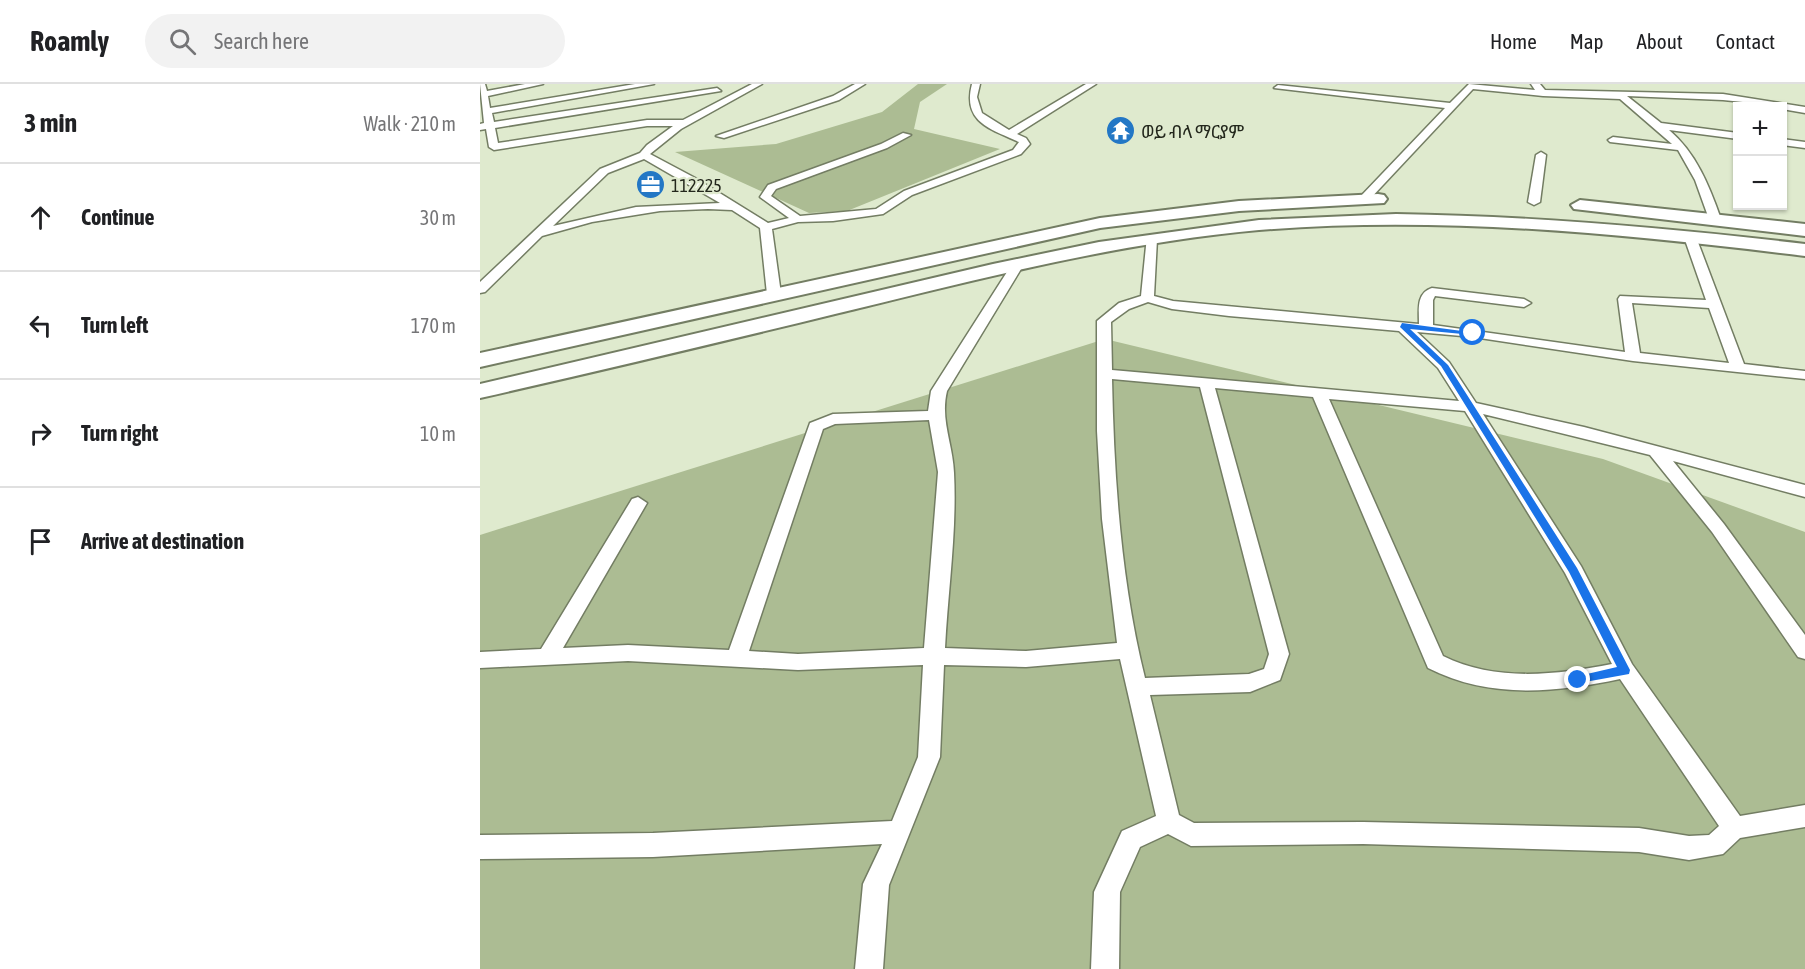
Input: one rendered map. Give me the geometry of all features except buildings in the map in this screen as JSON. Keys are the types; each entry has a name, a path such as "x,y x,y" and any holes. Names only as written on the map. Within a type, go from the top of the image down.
{"main road":[{"path":"480,360 946,255 1100,223 1202,208 1398,199"},
{"path":"1512,201 1534,201 1805,230"},
{"path":"480,391 1018,264 1151,239 1258,225 1427,218 1568,224 1805,250"},
{"path":"946,255 965,276"}],"street":[{"path":"494,147 485,127 482,89 539,84"},
{"path":"485,109 650,84"},
{"path":"480,290 497,270 538,235 604,171 644,155 652,144 758,84"},
{"path":"721,136 836,98 861,84"},
{"path":"766,227 798,219 833,218 879,212 908,193 1017,152 1025,144 1023,140 990,127 982,120 974,105 973,92 976,84"},
{"path":"1010,134 1092,84"},
{"path":"1457,84 1543,93 1621,96 1660,126 1690,156 1704,181 1715,219"},
{"path":"1535,84 1543,93"},
{"path":"1572,84 1582,94"},
{"path":"485,127 715,87"},
{"path":"669,122 695,109 715,87"},
{"path":"1364,199 1471,87"},
{"path":"1278,88 1453,106"},
{"path":"1621,96 1623,92 1686,94 1805,110"},
{"path":"480,150 648,123 687,123"},
{"path":"1660,126 1733,135"},
{"path":"798,219 765,197 772,187 884,146 906,135"},
{"path":"1613,140 1682,148"},
{"path":"1787,143 1805,145"},
{"path":"644,155 737,207 766,227 774,294"},
{"path":"1534,201 1541,155"},
{"path":"538,235 591,217 626,211 664,206 737,207"},
{"path":"1690,237 1738,368"},
{"path":"1147,298 1151,239"},
{"path":"869,969 876,884 900,832 929,757 946,470 935,415 939,391 1018,264"},
{"path":"1426,328 1426,299 1432,292 1524,303"},
{"path":"1805,375 1633,357 1473,333 1229,312 1172,305 1147,298 1124,306 1104,321 1105,431 1111,519 1128,650 1169,822 1191,835 1363,833 1616,839 1639,840 1689,848 1714,846 1734,828 1805,816"},
{"path":"1633,357 1625,299 1716,304"},
{"path":"1402,326 1444,365 1574,571 1625,670 1734,828"},
{"path":"1106,374 1471,407 1656,451 1805,491"},
{"path":"1137,687 1250,683 1273,674 1279,654 1206,382"},
{"path":"1318,392 1435,662 1449,671 1498,681 1578,680 1625,670"},
{"path":"736,658 816,426 832,419 935,415"},
{"path":"1656,451 1718,528 1805,651"},
{"path":"547,657 638,503"},
{"path":"480,660 628,653 798,662 934,656 1026,659 1128,650"},
{"path":"1105,969 1107,892 1131,839 1169,822"},
{"path":"480,847 653,845 900,832"}],"green space":[{"path":"918,84 947,84 920,102 914,129 1000,149 847,211 809,213 675,152 776,144 882,112"},
{"path":"1105,339 1603,459 1805,532 1805,969 480,969 480,535"}],"place":[{"name":"ወይ ብላ ማርያም","path":"1120,131"},
{"name":"112225","path":"650,185"}],"route":[{"path":"1473,333 1402,326 1444,365 1574,571 1625,670 1578,680"}]}
